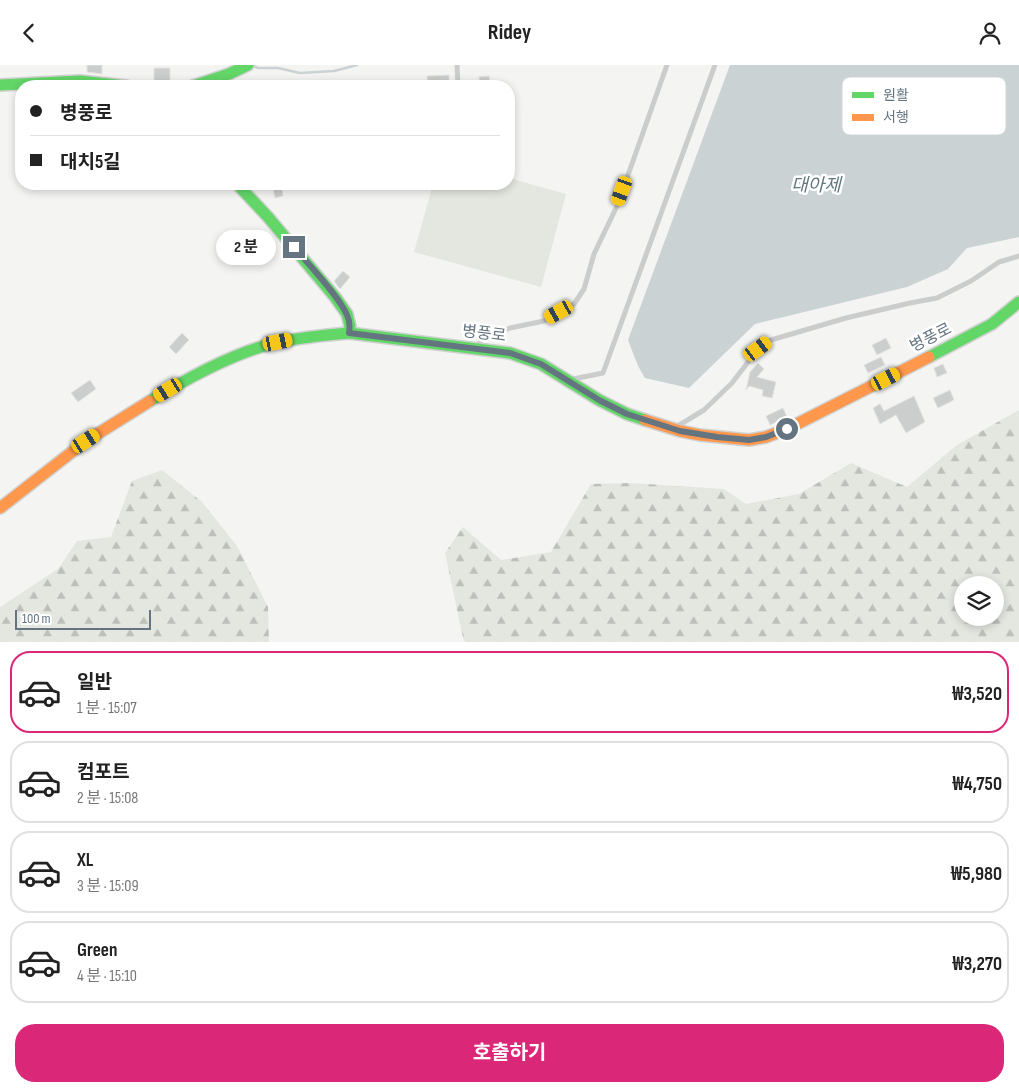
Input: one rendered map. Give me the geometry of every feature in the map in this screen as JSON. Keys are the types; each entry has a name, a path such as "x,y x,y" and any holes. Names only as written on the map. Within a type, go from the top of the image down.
{"main road":[{"path":"211,80 248,65"},
{"path":"0,85 15,84"},
{"path":"243,190 268,217 335,297 347,314 350,326 349,333"},
{"name":"병풍로","path":"0,508 86,441 168,390 226,361 278,342 305,337 349,333 510,353 541,364 599,400 627,414 700,435 749,440 766,437 787,429 978,332 992,324 1019,302"}],"lane":[{"path":"457,65 458,80"},
{"path":"475,349 483,337 510,328 544,321 574,304 584,289 594,254 617,206 667,65"},
{"path":"568,381 602,373 715,65"},
{"path":"674,429 704,410 732,383 758,349 771,340 846,318 937,298 971,281 999,262 1019,256"}],"green space":[{"path":"515,180 566,194 541,287 414,252 431,190 515,190"},
{"path":"1019,410 1019,642 465,642 463,638 445,553 463,527 501,560 551,552 591,484 631,483 724,489 746,504 799,494 851,463 907,487 957,445"},
{"path":"162,470 202,502 237,546 268,607 269,642 0,642 0,607 58,569 77,541 111,537 132,481"}],"water":[{"name":"대아제","path":"730,65 1019,65 1019,237 967,248 948,269 907,287 755,324 689,388 645,378 628,340"}],"building":[{"path":"87,65 102,65 102,74 87,72"},
{"path":"154,68 170,68 170,80 154,80"},
{"path":"449,75 449,80 427,80 427,76"},
{"path":"489,76 490,80 479,80 479,77"},
{"path":"273,190 282,190 283,196 275,198"},
{"path":"343,271 350,277 340,289 334,281"},
{"path":"182,333 189,340 176,354 169,347"},
{"path":"886,338 891,348 877,355 872,345"},
{"path":"881,357 885,365 868,373 864,365"},
{"path":"758,363 764,369 757,377 776,382 772,398 762,396 763,390 749,386 746,390 750,372"},
{"path":"943,364 947,373 937,377 934,368"},
{"path":"90,380 96,389 78,402 71,393"},
{"path":"950,390 954,400 938,408 933,398"},
{"path":"914,396 925,422 906,433 896,415 880,424 873,408 880,404 884,411"},
{"path":"783,408 787,417 770,425 766,416"}],"waterway":[{"path":"253,66 258,68 278,68 300,73 334,71 357,65"}],"traffic: fast":[{"path":"211,80 248,65"},
{"path":"0,85 15,84"},
{"path":"243,190 268,217 335,297 347,314 350,326 349,333"},
{"path":"929,357 992,324 1019,302"},
{"path":"150,401 196,375 247,351 289,340 349,333 510,353 541,364 599,400 627,414 645,420"}],"traffic: slow":[{"path":"645,420 700,435 749,440 766,437 787,429 929,357"},
{"path":"0,508 86,441 150,401"}],"route":[{"path":"294,247 347,314 350,326 349,333 510,353 541,364 599,400 627,414 680,431 749,440 766,437 787,429"}]}
